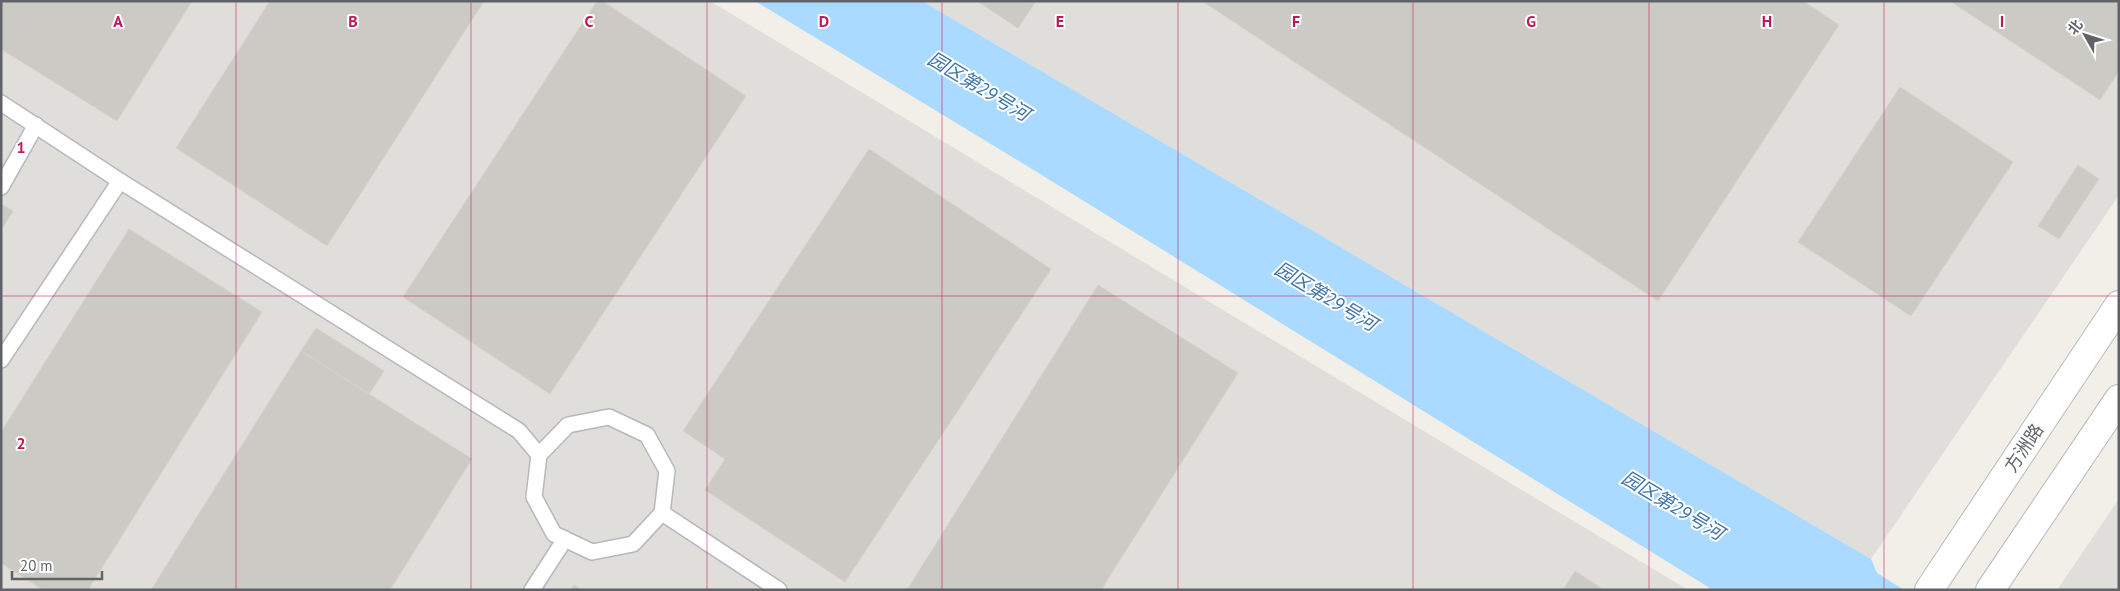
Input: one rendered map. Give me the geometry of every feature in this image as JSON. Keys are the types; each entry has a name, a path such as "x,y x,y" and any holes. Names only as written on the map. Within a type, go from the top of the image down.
{"main road":[{"name":"方洲路","path":"1930,589 2119,305"},
{"path":"1990,590 2119,399"}],"lane":[{"path":"1,103 120,181 519,430 539,455"},
{"path":"1,187 36,125"},
{"path":"1,360 120,181"},
{"path":"610,417 617,420 647,435 667,471 662,513 633,544 592,552 554,534 534,497 539,455 568,425 610,417"},
{"path":"662,513 778,590"},
{"path":"532,590 565,539"}],"shaded area":[{"path":"1,1 710,1 1688,590 1,590"},
{"path":"922,1 2119,1 2119,195 1871,559"},
{"path":"2119,499 2119,590 2057,590"}],"water":[{"name":"园区第29号河","path":"755,1 922,1 1871,559 1877,573 1904,590 1713,590 1032,169"}],"building":[{"path":"1,1 192,1 117,121 1,49"},
{"path":"270,1 484,1 327,246 176,148"},
{"path":"597,1 602,1 746,96 550,394 403,297"},
{"path":"977,1 1036,1 1018,28"},
{"path":"1202,1 1803,1 1839,25 1658,301"},
{"path":"1950,1 2119,1 2119,71 2100,100"},
{"path":"1900,87 2013,162 1911,316 1798,242"},
{"path":"869,149 1051,269 845,582 705,490 725,459 683,431"},
{"path":"2078,165 2099,179 2059,239 2038,226"},
{"path":"1,204 13,211 1,230"},
{"path":"129,229 262,312 88,590 43,590 1,563 1,432"},
{"path":"1098,285 1238,373 1101,590 907,590"},
{"path":"316,328 384,371 369,394 301,351"},
{"path":"301,351 472,459 390,590 151,590"},
{"path":"1575,571 1604,590 1563,590"},
{"path":"574,585 582,590 571,590"}]}
